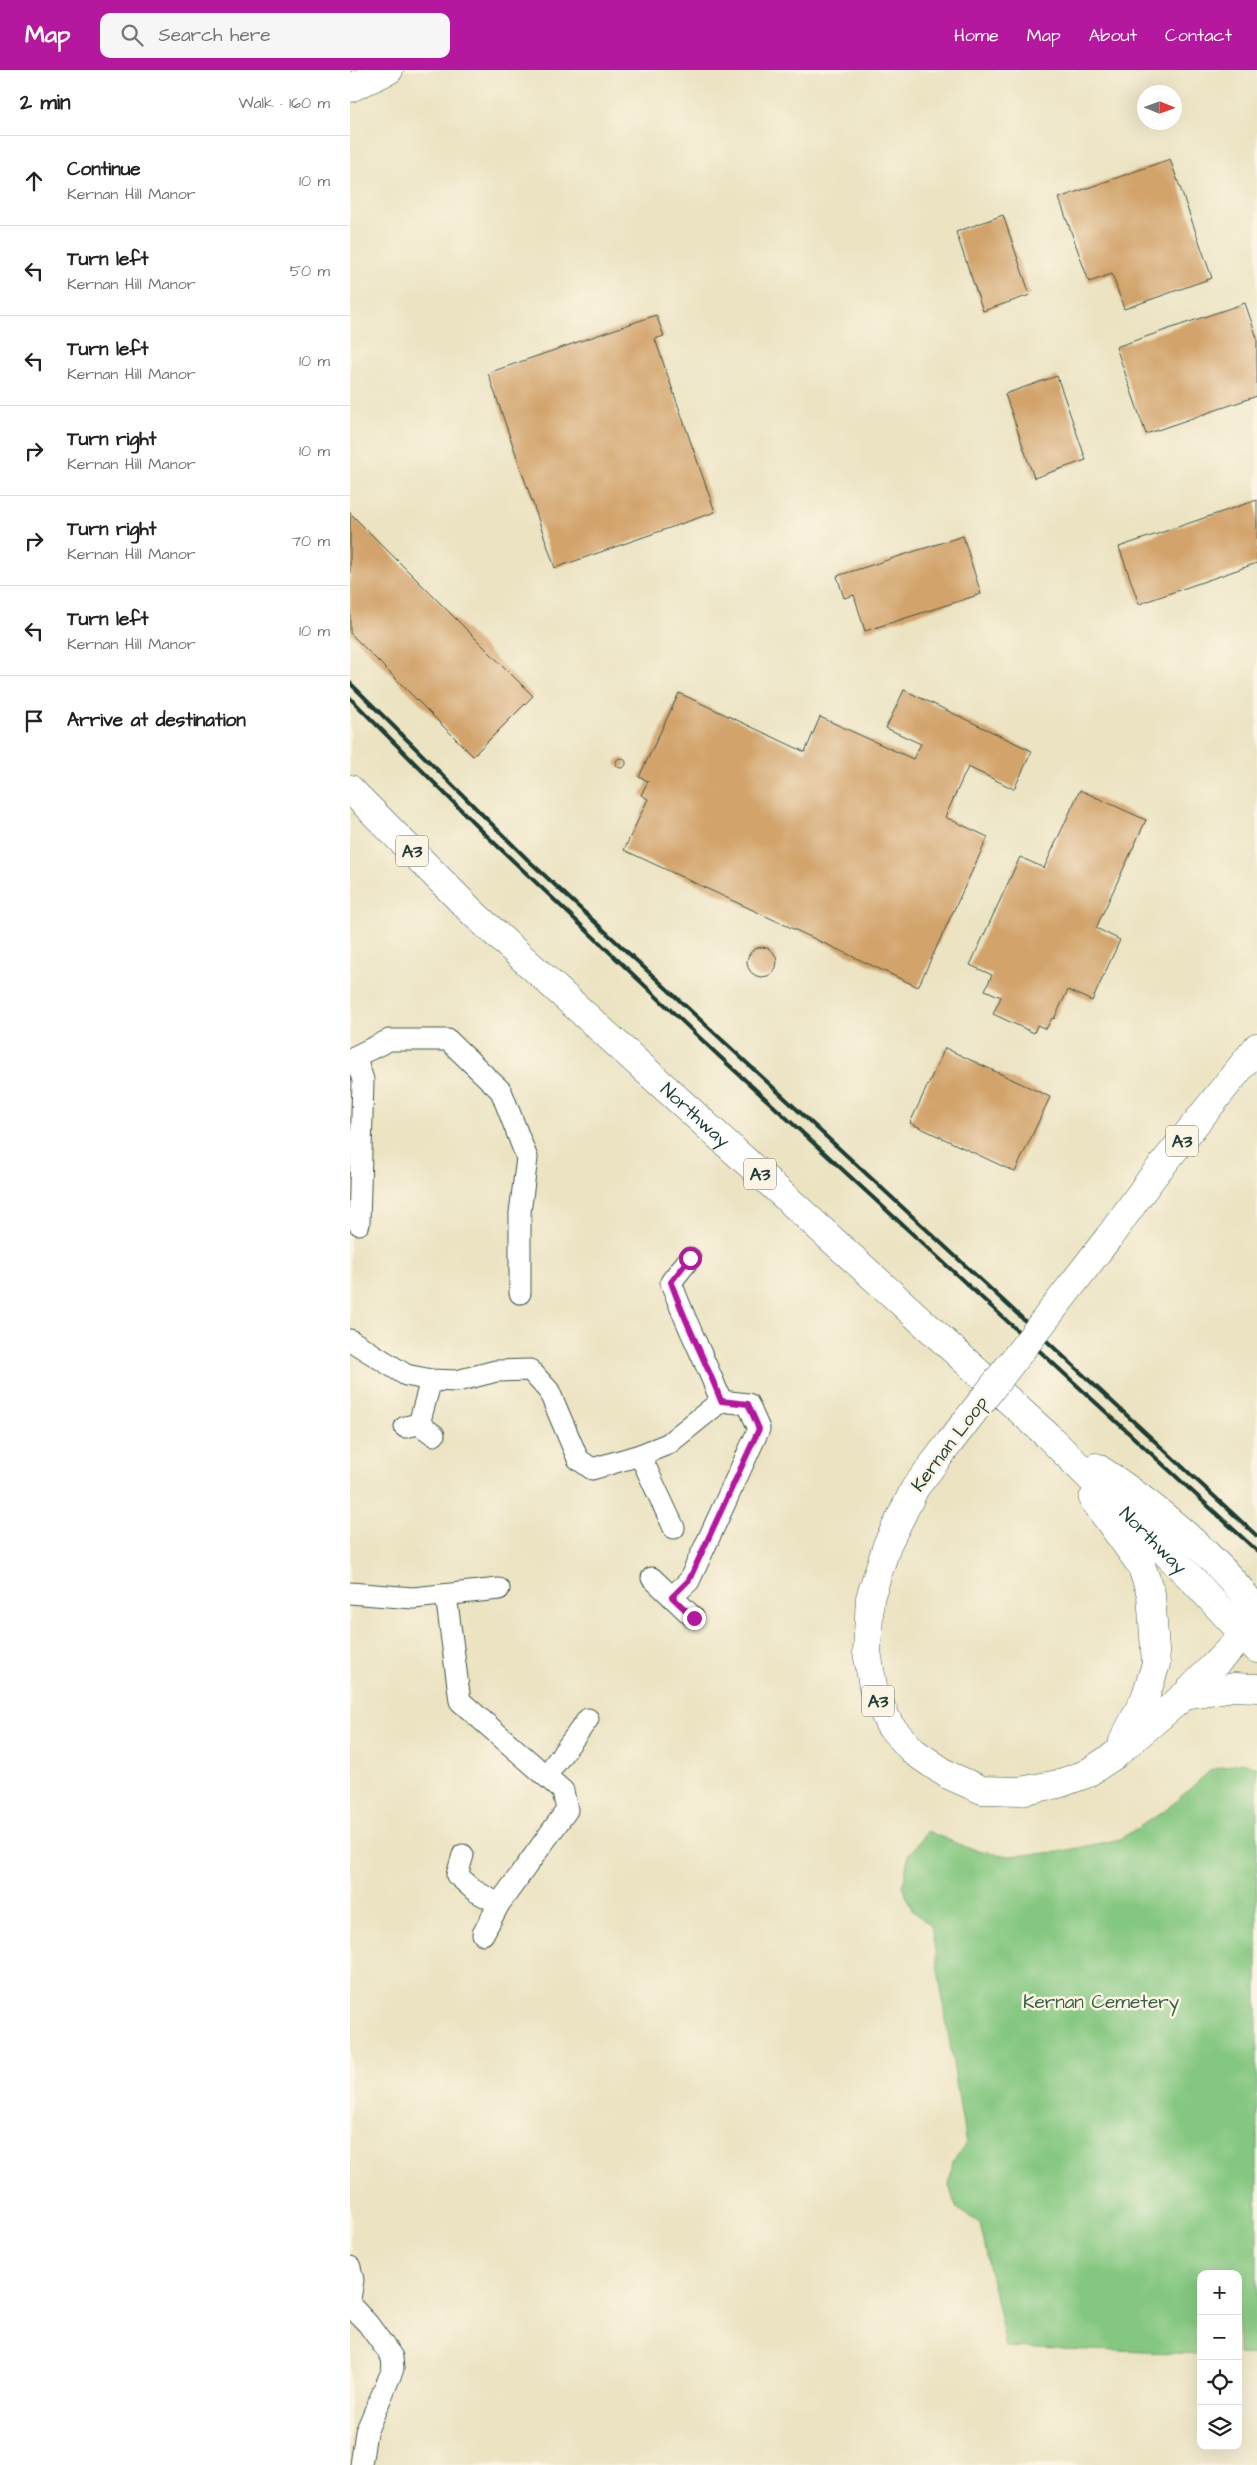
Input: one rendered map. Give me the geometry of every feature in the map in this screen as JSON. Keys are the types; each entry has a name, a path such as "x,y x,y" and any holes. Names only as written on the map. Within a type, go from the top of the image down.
{"main road":[{"path":"350,88 389,70"},
{"name":"Northway","path":"350,789 473,913 1047,1435 1254,1629"},
{"name":"Kernan Loop","path":"1115,1755 1086,1774 1058,1784 1020,1791 982,1790 948,1775 914,1752 890,1726 874,1692 867,1652 870,1598 887,1545 914,1488 1109,1237 1151,1179 1257,1047"},
{"name":"Northway","path":"1047,1435 1099,1469 1190,1565 1242,1614 1254,1629"},
{"name":"A3","path":"1047,1435 1141,1565 1151,1594 1156,1664 1145,1698 1115,1755"},
{"name":"A3","path":"1115,1755 1185,1695 1254,1629"},
{"path":"1185,1695 1234,1687 1257,1688"}],"street":[{"path":"359,1224 363,1080 353,1058 389,1040 448,1040 501,1091 527,1158 520,1213 520,1293"},
{"path":"690,1258 671,1282 681,1311 710,1370 721,1401"},
{"path":"350,1340 406,1375 431,1380 457,1381 496,1371 530,1370 549,1390 578,1459 592,1469 640,1455 668,1444 721,1401 748,1404 759,1429 689,1580 672,1597"},
{"path":"419,1428 431,1380"},
{"path":"640,1455 674,1528"},
{"path":"652,1578 694,1618"},
{"path":"350,1593 412,1598 499,1589"},
{"path":"446,1595 460,1701 563,1790 567,1810 499,1904 483,1934"},
{"path":"546,1776 588,1719"},
{"path":"463,1855 457,1875 475,1891 499,1904"},
{"path":"350,2267 353,2280 350,2299"},
{"path":"350,2305 368,2324 392,2357 393,2369 366,2432 361,2465"}],"green space":[{"name":"Kernan Cemetery","path":"1242,1762 1257,1767 1257,2356 1242,2355 1242,2270 1197,2270 1197,2354 1006,2347 980,2223 957,2209 949,2187 953,2161 966,2144 931,1926 912,1910 903,1887 908,1856 927,1831 968,1848 1008,1856 1059,1852 1120,1839 1166,1810 1211,1770"}],"building":[{"path":"1170,159 1212,278 1124,309 1112,274 1089,282 1059,198"},
{"path":"1003,215 1030,295 983,311 956,232"},
{"path":"1245,303 1257,338 1257,396 1146,434 1116,347"},
{"path":"656,315 664,336 655,339 715,512 555,568 488,373"},
{"path":"1057,376 1086,460 1034,478 1005,394"},
{"path":"1257,500 1257,563 1139,604 1119,547"},
{"path":"350,513 533,696 473,756 350,633"},
{"path":"963,536 981,594 865,631 854,595 844,598 837,576"},
{"path":"904,690 1032,751 1014,789 968,767 945,817 988,837 918,987 624,850 648,799 641,795 648,781 639,777 679,693 805,752 820,717 913,759 921,744 886,728"},
{"path":"619,758 623,758 626,763 625,767 619,768 616,765 616,761"},
{"path":"1080,790 1146,820 1096,928 1120,940 1092,1001 1068,990 1054,1019 1052,1018 1046,1029 1037,1025 1034,1033 993,1014 1001,997 985,990 992,975 970,965 1020,857 1044,868"},
{"path":"762,947 772,952 777,962 772,972 762,977 752,972 747,962 752,952"},
{"path":"945,1048 1050,1097 1015,1172 910,1123"}],"railway":[{"path":"350,683 528,860 1257,1536"},
{"path":"350,698 486,835 719,1056 1257,1551"}],"route":[{"path":"690,1258 671,1282 681,1311 710,1370 721,1401 748,1404 759,1429 689,1580 672,1597 694,1618"}]}
